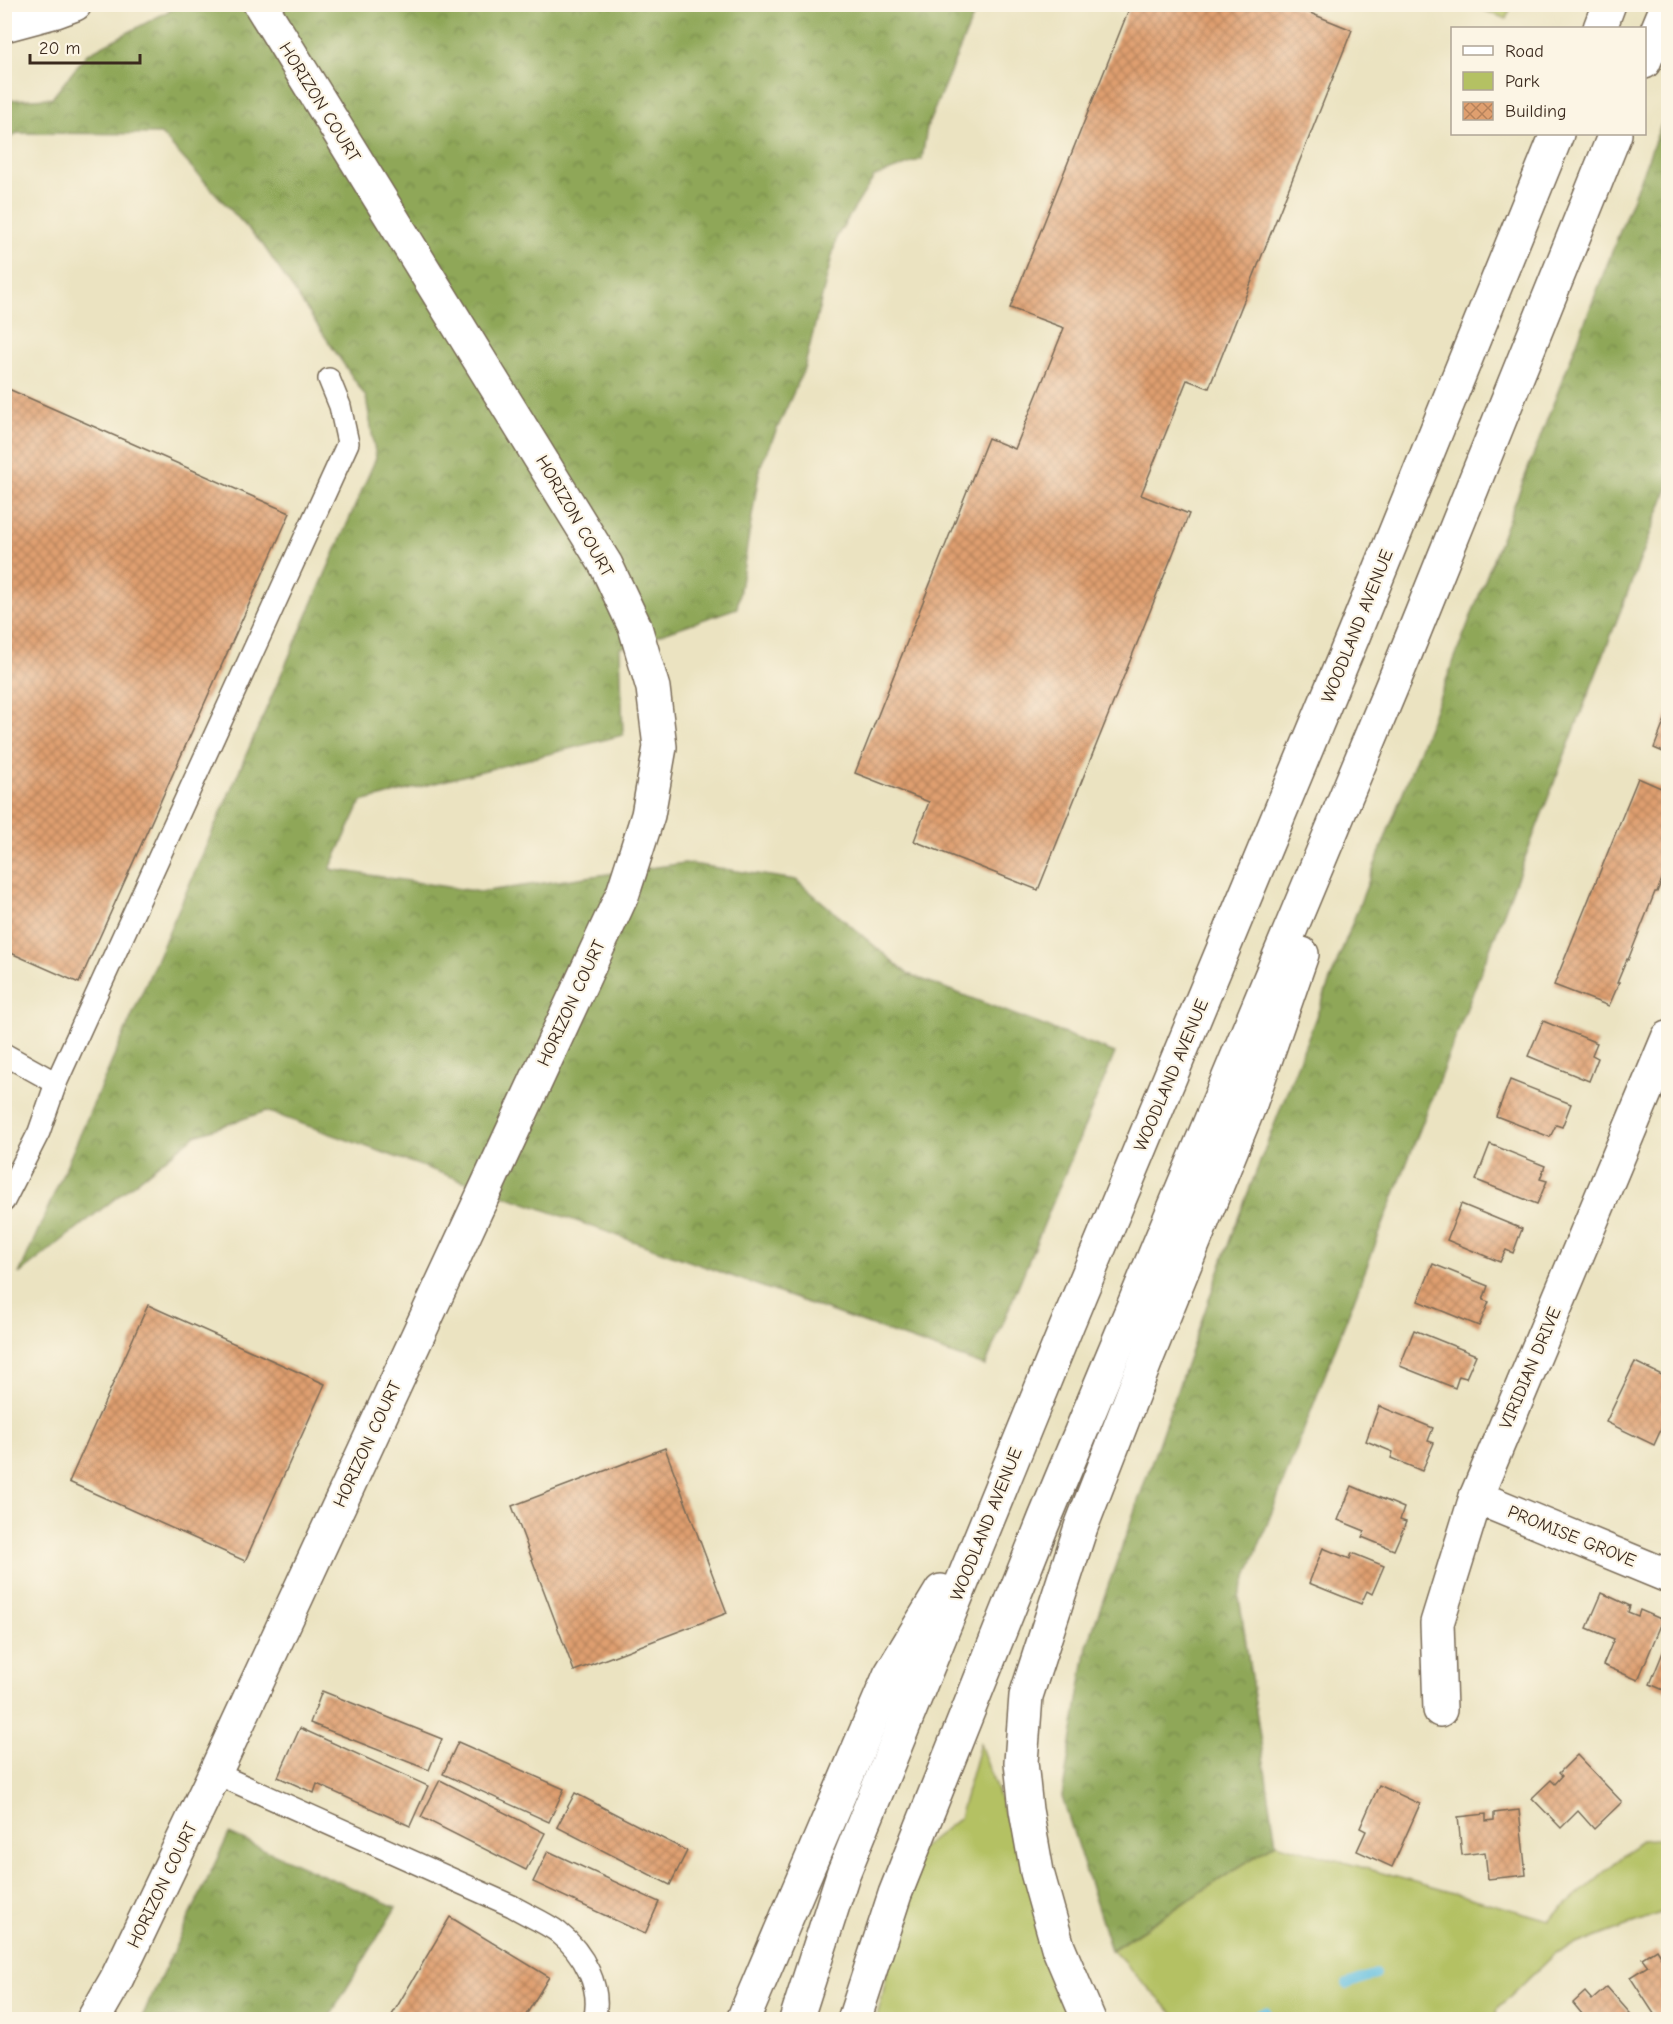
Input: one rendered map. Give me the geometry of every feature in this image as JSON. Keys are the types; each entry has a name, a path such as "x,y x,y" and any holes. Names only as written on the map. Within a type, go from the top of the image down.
{"main road":[{"path":"4,25 75,4"},
{"name":"HORIZON COURT","path":"93,2019 116,1980 215,1773 623,893 648,814 660,747 653,688 638,637 606,565 260,4"},
{"path":"1600,27 1610,4"},
{"path":"1646,57 1668,4"},
{"name":"WOODLAND AVENUE","path":"796,2019 843,1874 1350,645 1557,135"},
{"path":"855,2019 896,1894 1000,1628 1404,657 1616,135"},
{"path":"1089,2019 1058,1947 1037,1872 1026,1810 1022,1762 1026,1696 1081,1527 1250,1104 1404,657"},
{"name":"VIRIDIAN DRIVE","path":"1440,1710 1437,1623 1476,1497 1668,1038"},
{"name":"PROMISE GROVE","path":"1476,1497 1668,1576"},
{"path":"743,2019 890,1675 995,1502"}],"lane":[{"path":"4,1202 39,1132 56,1083 348,442 340,406 329,379"},
{"path":"4,1054 56,1083"},
{"path":"215,1773 512,1906 557,1932 578,1952 594,1981 596,2001 594,2019"}],"green space":[{"path":"180,5 978,5 927,127 922,159 874,177 837,236 804,369 760,467 737,608 620,648 623,735 361,802 330,869 480,892 685,863 796,880 908,974 1115,1053 985,1366 266,1111 196,1135 19,1274 376,458 366,397 263,245 161,134 17,133 5,142 5,97 9,100 52,98 87,54"},
{"path":"1471,5 1512,5 1506,19"},
{"path":"1668,107 1668,488 1239,1597 1276,1843 1111,1950 1062,1797 1087,1646 1232,1234"},
{"path":"980,1744 1079,2019 876,2020 910,1857 959,1818"},
{"path":"229,1834 396,1907 328,2019 141,2019"},
{"path":"1668,1838 1668,1910 1555,1953 1499,2008 1494,2019 1178,2019 1112,1950 1276,1843 1549,1920 1641,1840"}],"building":[{"path":"1131,4 1288,4 1352,30 1209,388 1187,380 1141,495 1189,514 1038,890 914,841 929,802 855,773 988,438 1015,449 1064,328 1010,308"},
{"path":"4,387 290,513 79,983 4,950"},
{"path":"1668,712 1668,754 1654,748"},
{"path":"1638,778 1668,791 1668,864 1609,1006 1554,985"},
{"path":"1543,1021 1597,1043 1592,1055 1598,1058 1589,1081 1528,1056"},
{"path":"1510,1080 1571,1104 1562,1127 1556,1125 1550,1137 1496,1116"},
{"path":"1490,1144 1545,1166 1540,1179 1547,1181 1537,1204 1476,1180"},
{"path":"1461,1204 1522,1229 1513,1253 1506,1250 1500,1262 1447,1240"},
{"path":"1433,1264 1488,1286 1483,1300 1489,1302 1479,1326 1418,1301"},
{"path":"148,1305 325,1384 245,1561 69,1482"},
{"path":"1414,1330 1476,1355 1466,1378 1459,1376 1455,1388 1400,1366"},
{"path":"1635,1362 1668,1378 1668,1414 1654,1445 1606,1422"},
{"path":"1379,1406 1433,1428 1428,1441 1434,1443 1422,1471 1391,1458 1393,1452 1366,1441"},
{"path":"665,1448 727,1613 574,1671 512,1506"},
{"path":"1352,1486 1404,1508 1400,1520 1406,1522 1394,1550 1362,1537 1365,1531 1338,1520"},
{"path":"1323,1548 1350,1559 1352,1553 1384,1566 1372,1594 1367,1591 1361,1604 1309,1583"},
{"path":"1602,1593 1630,1606 1628,1612 1638,1616 1640,1610 1663,1620 1638,1680 1603,1665 1614,1639 1587,1628"},
{"path":"1668,1640 1668,1692 1650,1684"},
{"path":"322,1691 442,1739 429,1770 310,1723"},
{"path":"300,1728 428,1786 410,1826 317,1784 314,1793 278,1777"},
{"path":"458,1742 564,1789 549,1822 443,1774"},
{"path":"1577,1755 1622,1802 1594,1829 1578,1811 1561,1828 1532,1798 1551,1780 1555,1784 1562,1776 1559,1773"},
{"path":"440,1780 545,1833 526,1870 421,1817"},
{"path":"1379,1785 1420,1804 1392,1867 1357,1851 1366,1831 1360,1828"},
{"path":"575,1793 687,1851 670,1885 557,1827"},
{"path":"1519,1810 1526,1875 1488,1879 1485,1852 1462,1855 1458,1817 1486,1814 1486,1821 1494,1820 1494,1813"},
{"path":"548,1851 659,1902 645,1934 533,1882"},
{"path":"450,1917 549,1977 523,2020 389,2020"},
{"path":"1656,1949 1668,1968 1668,2020 1658,2020 1630,1977 1648,1966 1642,1958"},
{"path":"1607,1987 1636,2020 1587,2020 1573,2003 1585,1992 1592,2000"}],"waterway":[{"path":"1347,1984 1376,1974"},
{"path":"1245,2020 1266,2012"}]}
